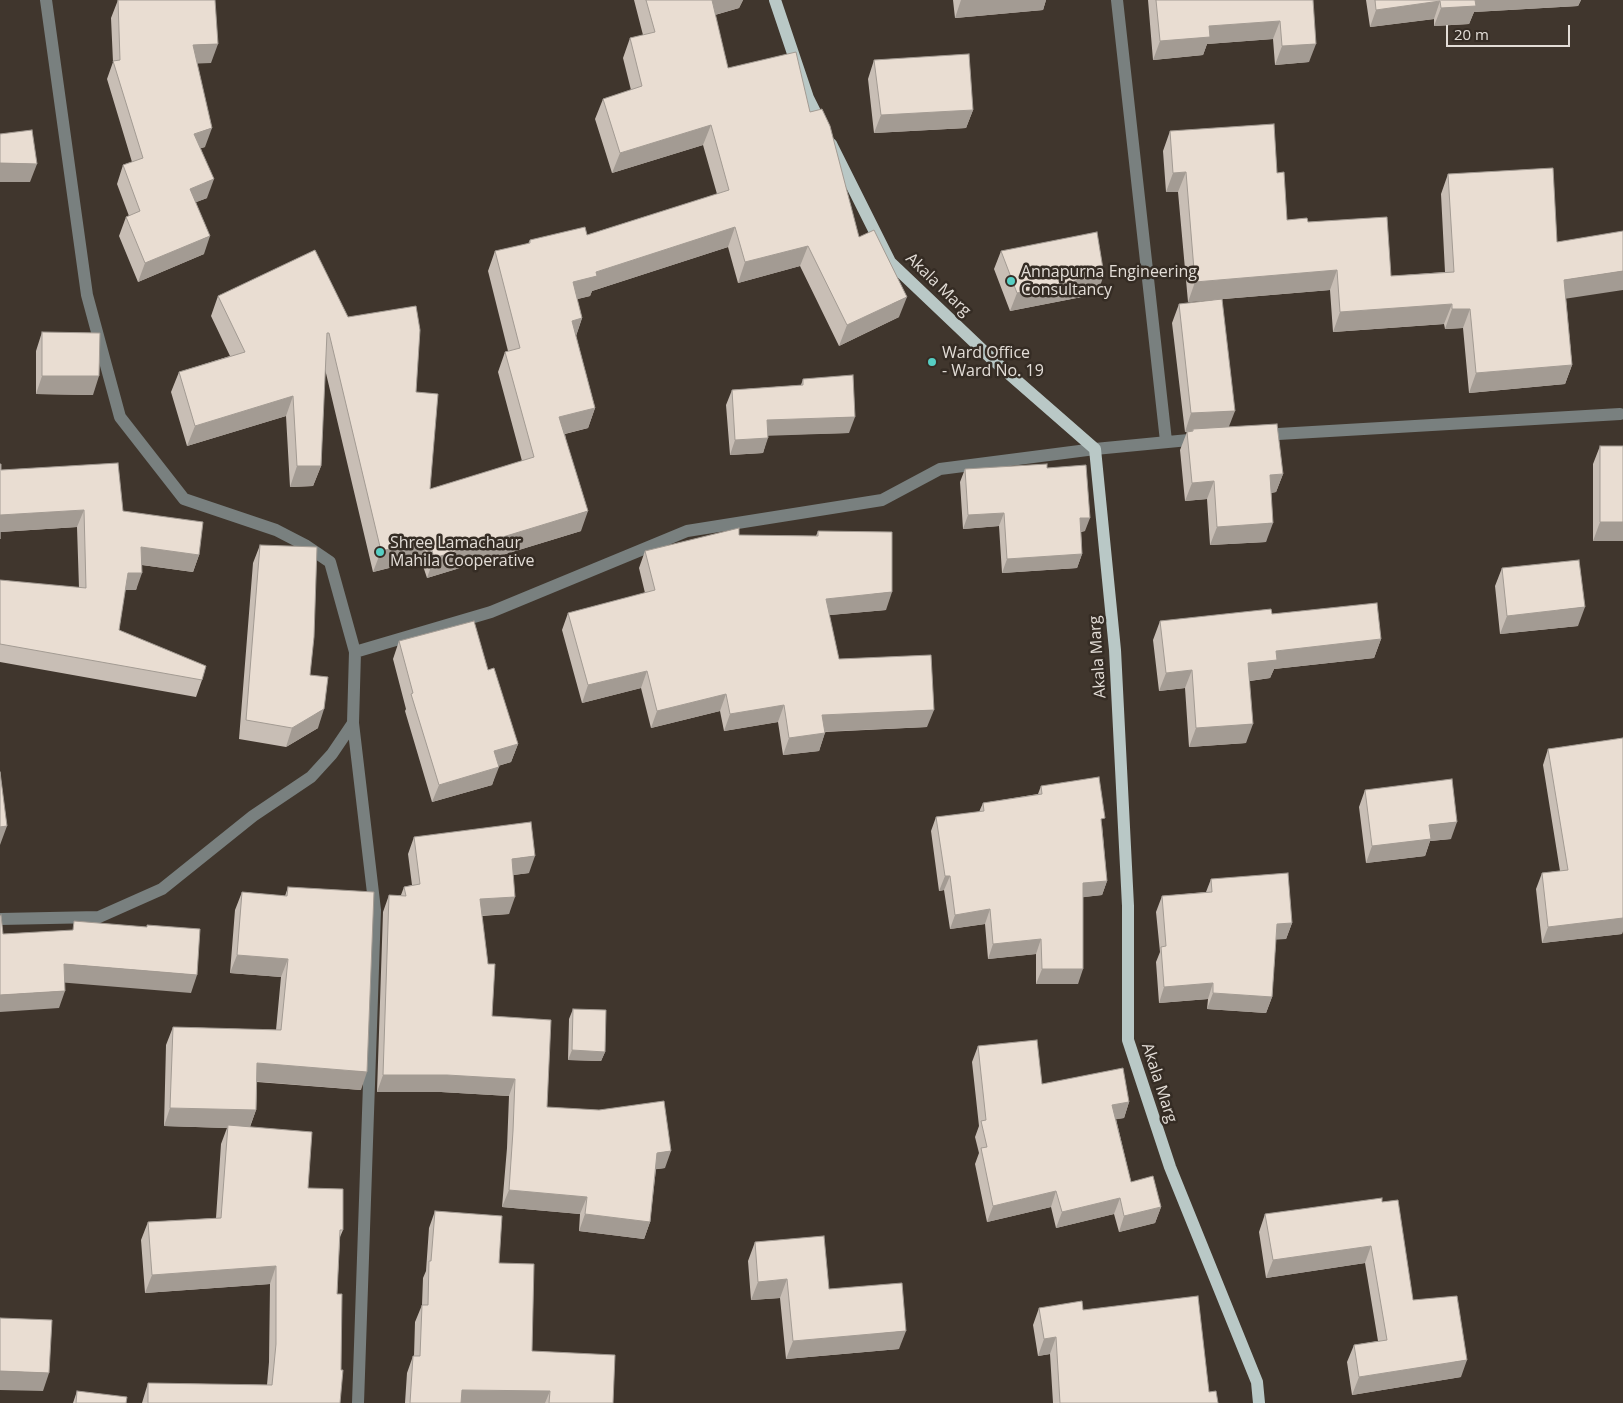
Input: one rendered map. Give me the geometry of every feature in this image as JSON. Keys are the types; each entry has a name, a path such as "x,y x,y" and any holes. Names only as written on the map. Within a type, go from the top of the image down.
{"main road":[{"name":"Akala Marg","path":"775,0 808,98 890,262 992,359 1095,449 1115,650 1128,906 1128,1040 1170,1167 1257,1382 1260,1403"}],"street":[{"path":"46,0 88,295 120,417 184,499 276,530 306,544 330,562 355,652 352,723 375,910 358,1403"},
{"path":"1117,0 1166,441"},
{"path":"1245,436 1620,414"},
{"path":"355,652 491,612 687,531 882,500 940,469 1166,441 1216,438"},
{"path":"0,919 99,917 162,889 253,816 311,777 332,754 352,723"}],"building":[{"path":"118,0 215,0 218,44 193,45 212,128 194,134 214,179 190,189 210,236 145,263 126,217 140,211 123,165 143,158 113,61 120,60"},
{"path":"646,0 712,0 728,68 796,52 810,112 822,109 830,126 859,237 874,230 907,297 847,325 808,246 745,262 735,227 596,272 597,276 573,282 582,318 572,321 595,408 559,417 588,511 434,558 429,540 381,551 329,333 327,333 321,466 297,466 293,396 195,426 179,372 245,352 218,296 315,250 348,317 416,306 420,330 416,392 438,394 430,489 534,457 505,352 520,348 495,251 530,243 530,240 585,227 587,235 729,190 711,125 620,153 603,99 642,86 630,38 655,32"},
{"path":"1156,0 1313,0 1316,44 1282,46 1280,21 1209,26 1210,37 1160,41"},
{"path":"1375,0 1475,0 1476,6 1441,8 1440,1 1376,10"},
{"path":"969,54 973,110 881,115 874,60"},
{"path":"1274,124 1277,173 1284,172 1287,220 1307,218 1308,222 1387,217 1391,276 1454,272 1448,174 1553,168 1557,242 1623,231 1623,271 1564,280 1572,365 1476,373 1470,309 1452,309 1452,304 1340,312 1337,270 1195,282 1186,172 1173,173 1170,131"},
{"path":"32,130 37,164 0,163 0,134"},
{"path":"1097,232 1104,275 1017,293 1001,251"},
{"path":"1222,299 1235,411 1191,413 1179,304"},
{"path":"42,332 100,333 99,376 42,376"},
{"path":"853,375 855,417 767,420 768,438 735,440 732,390 803,385 803,379"},
{"path":"1277,424 1283,474 1270,475 1273,523 1217,527 1214,481 1192,483 1187,432 1193,431 1193,429"},
{"path":"1600,446 1623,446 1623,522 1600,522"},
{"path":"118,463 123,511 203,522 199,555 141,547 142,573 128,573 119,630 206,666 202,680 0,644 0,580 86,588 84,510 0,515 0,464 1,470"},
{"path":"1047,464 1047,468 1086,465 1090,518 1080,518 1082,554 1007,559 1004,513 968,515 965,469"},
{"path":"739,528 739,535 818,536 818,531 892,532 892,592 826,599 839,659 931,655 934,710 822,715 825,733 789,738 784,705 730,714 726,694 657,711 647,671 588,685 568,613 655,590 645,551"},
{"path":"260,545 317,547 314,637 310,675 328,677 324,709 292,728 246,720"},
{"path":"1579,560 1585,607 1507,616 1502,568"},
{"path":"1377,603 1381,639 1276,651 1277,660 1248,663 1253,724 1196,728 1192,670 1166,673 1160,621 1271,609 1272,614"},
{"path":"474,621 488,670 494,668 518,744 494,751 499,767 439,785 411,694 413,693 399,641"},
{"path":"1623,738 1623,918 1548,927 1542,873 1568,870 1548,749"},
{"path":"0,772 7,826 0,827"},
{"path":"1099,777 1105,818 1101,819 1107,881 1083,883 1083,969 1042,969 1041,939 993,944 990,909 955,915 950,876 945,876 936,817 984,811 983,803 1042,794 1041,786"},
{"path":"1452,779 1457,822 1429,825 1431,839 1372,846 1365,790"},
{"path":"531,822 535,856 512,859 515,897 480,899 488,964 495,964 492,1016 551,1020 547,1107 599,1110 664,1101 671,1151 657,1153 650,1222 585,1214 587,1197 509,1190 515,1079 447,1075 383,1075 389,895 406,896 404,887 420,884 414,837"},
{"path":"1288,873 1292,923 1277,924 1272,997 1213,993 1213,983 1164,987 1161,947 1166,946 1162,896 1212,892 1211,879"},
{"path":"288,887 374,892 367,1072 257,1063 256,1110 170,1108 173,1027 281,1030 288,959 237,955 242,892 287,896"},
{"path":"1,915 3,934 73,930 74,921 200,929 197,975 64,964 65,991 0,995"},
{"path":"573,1009 606,1010 605,1052 572,1050"},
{"path":"1037,1040 1042,1084 1123,1068 1129,1102 1112,1105 1131,1182 1153,1176 1161,1207 1124,1216 1120,1198 1062,1212 1056,1191 993,1206 981,1148 987,1147 981,1121 986,1120 978,1046"},
{"path":"228,1125 312,1132 308,1188 343,1189 343,1230 340,1230 337,1294 342,1294 341,1370 343,1370 340,1403 148,1403 148,1383 272,1385 276,1344 276,1266 152,1275 148,1222 221,1218"},
{"path":"1382,1198 1382,1202 1398,1200 1413,1300 1457,1296 1467,1360 1359,1377 1354,1345 1387,1340 1371,1246 1273,1260 1265,1214"},
{"path":"435,1211 502,1216 499,1263 534,1264 532,1351 615,1355 613,1403 549,1403 550,1391 462,1390 461,1403 410,1403 413,1356 420,1356 422,1305 428,1305 429,1261 431,1261"},
{"path":"824,1236 829,1289 902,1283 906,1331 793,1341 787,1279 758,1282 755,1242"},
{"path":"1198,1296 1209,1392 1216,1391 1218,1403 1060,1403 1056,1337 1044,1339 1039,1308 1082,1301 1083,1310"},
{"path":"0,1318 52,1320 49,1373 0,1371"},
{"path":"77,1391 127,1397 126,1403 76,1403"}],"place":[{"name":"Annapurna Engineering Consultancy","path":"1011,281"},
{"name":"Ward Office - Ward No. 19","path":"932,362"},
{"name":"Shree Lamachaur Mahila Cooperative","path":"380,552"}]}
